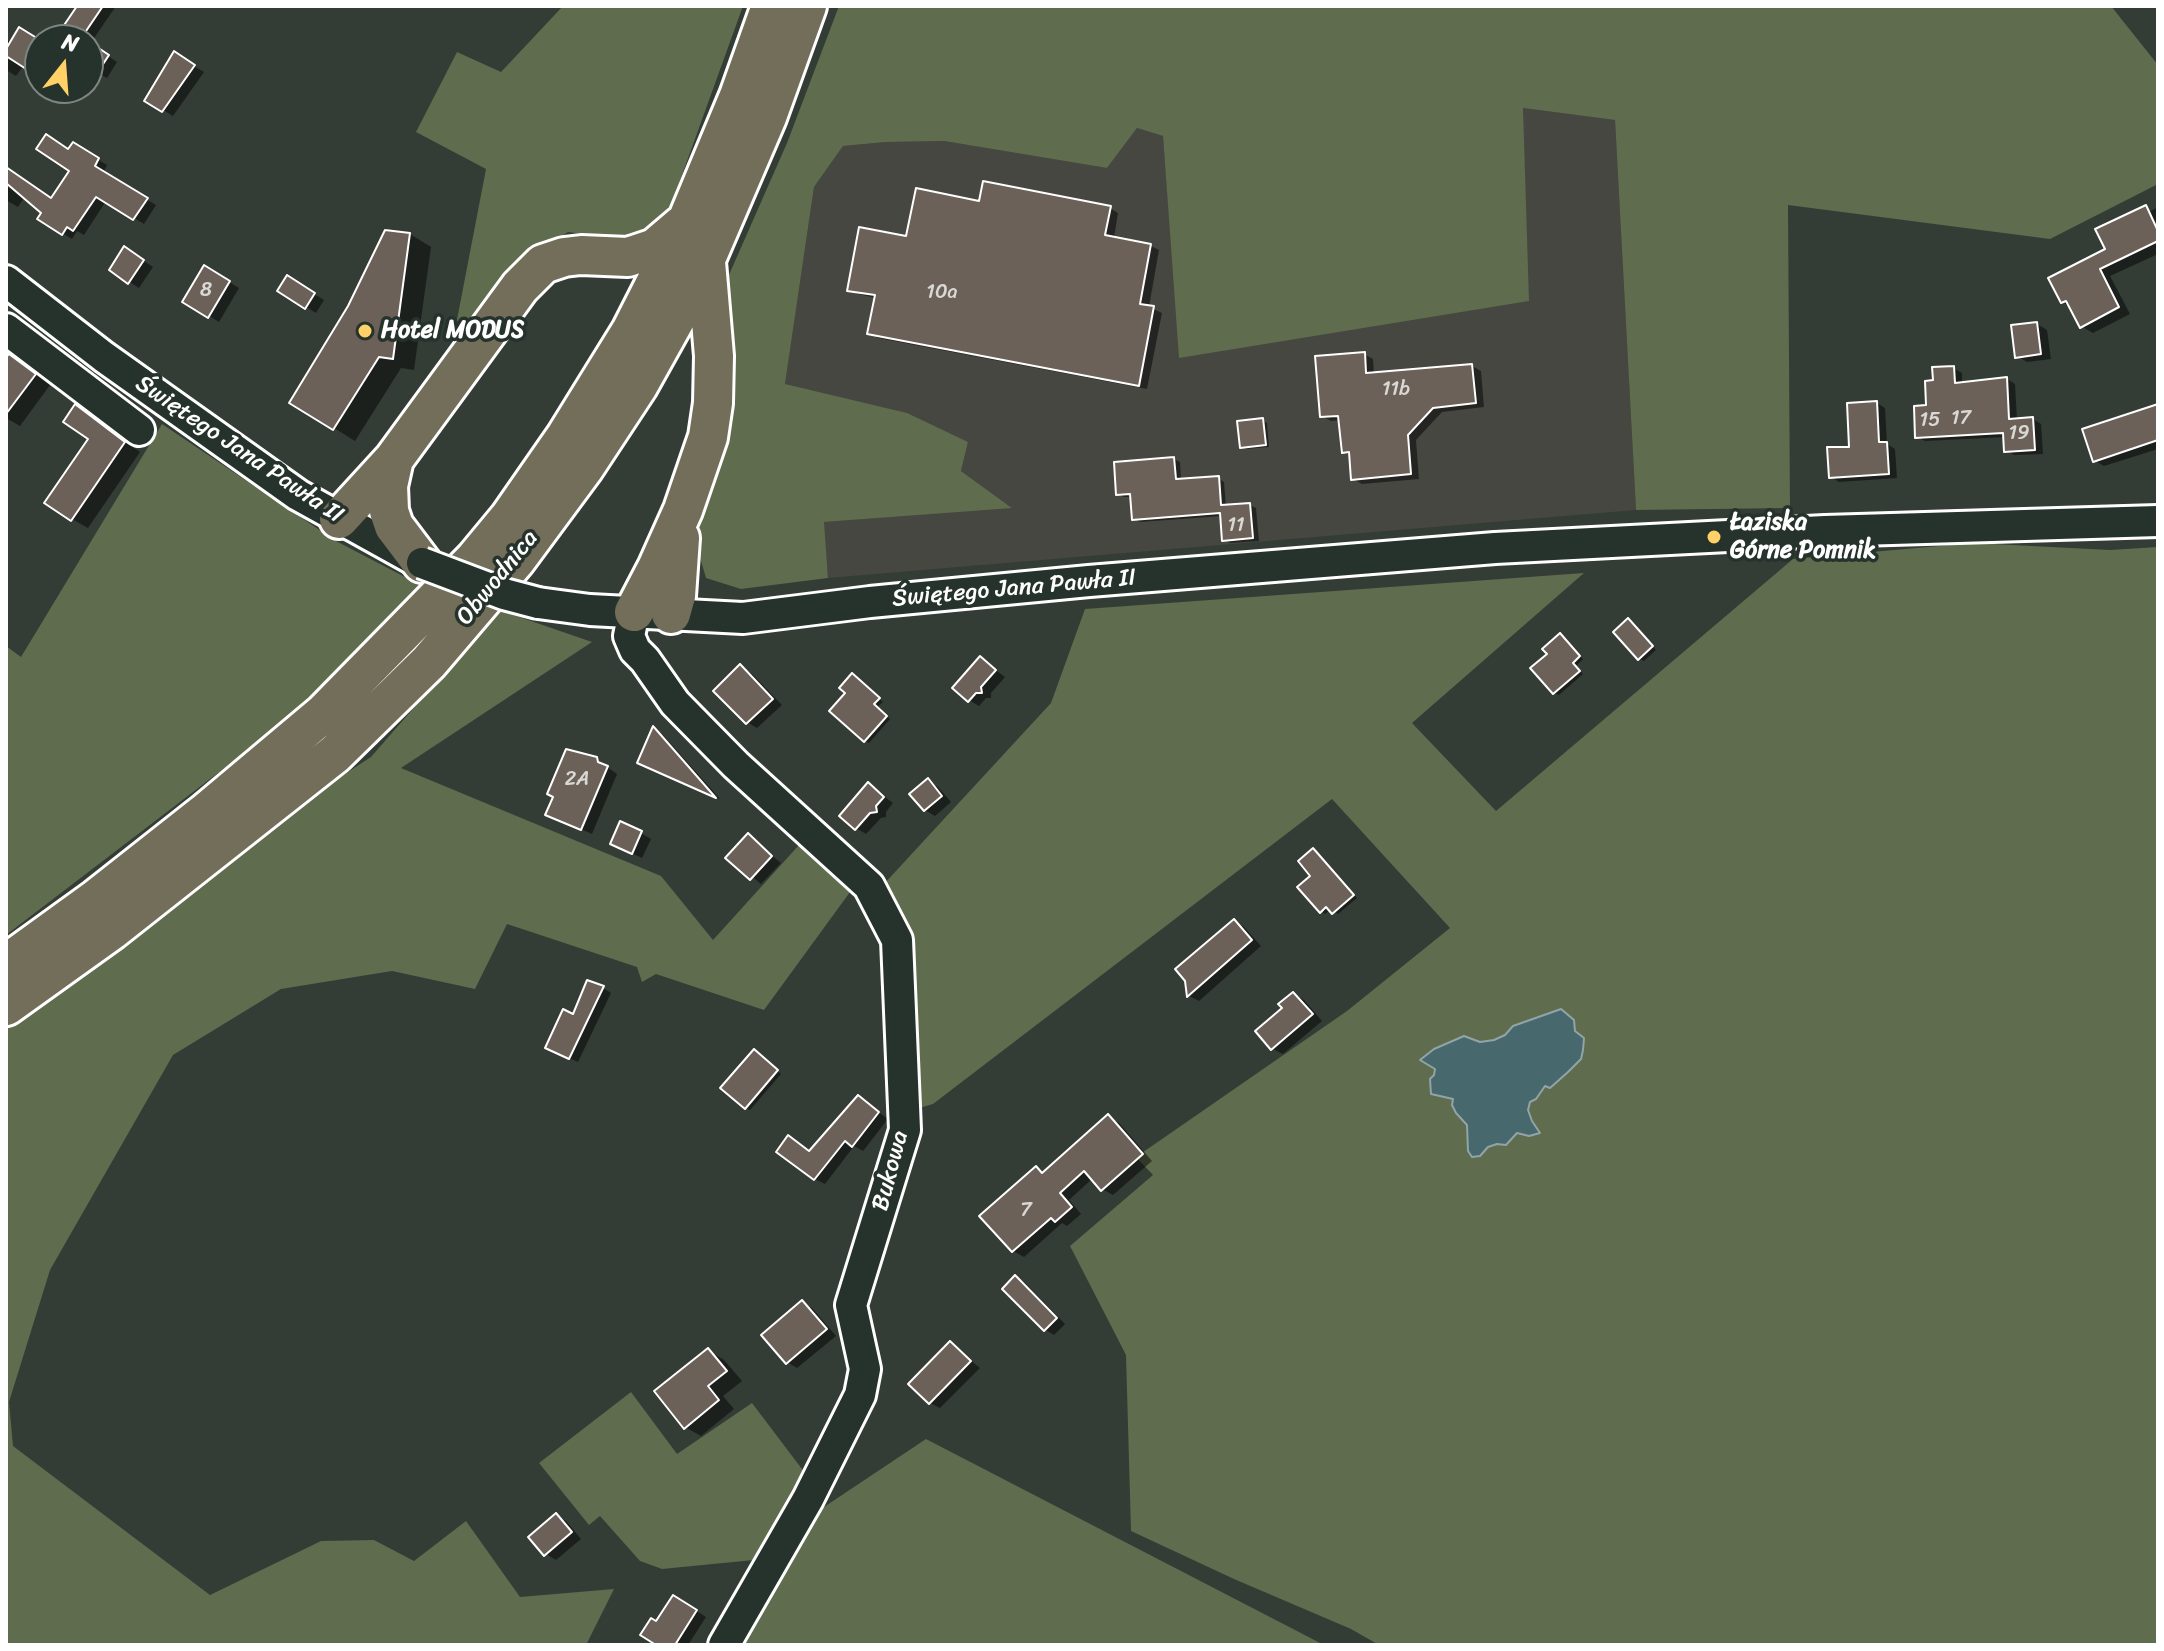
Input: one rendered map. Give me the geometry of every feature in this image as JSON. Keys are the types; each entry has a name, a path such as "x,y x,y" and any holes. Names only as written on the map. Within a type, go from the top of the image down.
{"main road":[{"name":"Obwodnica","path":"6,964 96,899 324,713 403,635 509,518 566,436 631,331 687,221 739,96 771,6"},
{"name":"Obwodnica","path":"6,1006 112,930 335,754 429,662 516,560 584,468 638,386 706,259 767,117 807,6"},
{"path":"339,519 394,459 520,287 543,264 581,255 628,257 655,248 687,221"},
{"path":"601,257 621,275 628,294 631,331"},
{"path":"634,612 683,510 708,437 713,403 714,356 706,259"},
{"path":"638,386 668,373 685,373 705,385 713,403"},
{"path":"394,459 388,486 389,511 394,526 422,563"},
{"path":"671,614 676,596 683,510"}],"street":[{"name":"Świętego Jana Pawła II","path":"6,281 104,357 298,495 422,563 504,594 538,603 743,618 1089,581 1495,548 1825,531 2116,522"},
{"name":"Świętego Jana Pawła II","path":"6,329 139,430"},
{"path":"2116,522 2158,507"},
{"path":"2116,522 2158,521"},
{"name":"Bukowa","path":"634,612 629,636 635,650 675,703 726,755 869,886 897,940 905,1130 851,1305 865,1369 860,1395 808,1499 724,1645"},
{"path":"645,660 671,614"}],"shaded area":[{"path":"1523,108 1615,120 1636,510 828,578 823,522 1011,507 961,471 968,442 785,384 814,187 843,146 944,141 1107,168 1137,128 1163,136 1180,358"}],"green space":[{"path":"563,6 743,6 665,222 642,237 621,239 568,232 534,253 450,356 486,169 416,132 457,52 501,72"},
{"path":"839,6 2111,6 2158,65 2158,184 2050,239 1788,205 1790,508 1636,510 1615,120 1523,108 1529,301 1179,358 1163,136 1137,128 1107,168 944,141 843,146 814,187 785,384 907,413 968,442 961,471 1012,508 824,522 828,578 741,589 706,578 692,530 721,293 787,143"},
{"path":"162,424 336,541 426,588 282,724 6,935 6,646 21,657"},
{"path":"1973,543 2110,550 2158,547 2158,1645 1379,1645 1351,1629 1131,1531 1126,1355 1070,1246 1153,1175 1136,1157 1347,1011 1450,928 1332,799 933,1104 916,1109 883,885 1051,703 1085,609 1584,573 1412,723 1496,811 1793,559"},
{"path":"499,610 592,642 401,768 661,876 713,940 799,845 853,888 764,1010 656,974 642,982 637,967 507,924 475,989 392,971 281,989 173,1055 50,1270 9,1402 13,1446 210,1595 321,1541 374,1540 414,1561 466,1521 520,1597 614,1589 586,1645 6,1645 6,1027 138,931 277,818 371,757"},
{"path":"631,1392 677,1454 752,1403 805,1473 754,1560 662,1569 640,1561 600,1516 589,1525 539,1463"},
{"path":"926,1439 1324,1645 738,1645 812,1515"}],"water":[{"path":"1561,1009 1574,1020 1575,1031 1584,1038 1583,1050 1581,1059 1568,1072 1550,1088 1545,1086 1530,1102 1528,1110 1540,1133 1529,1136 1517,1133 1506,1145 1488,1147 1480,1156 1472,1157 1468,1151 1467,1125 1456,1113 1453,1099 1431,1094 1430,1079 1435,1069 1420,1060 1434,1049 1464,1036 1480,1042 1494,1040 1505,1035 1513,1026"}],"building":[{"path":"77,6 103,6 91,24 65,24"},
{"path":"19,27 24,30 24,68 6,56 6,49"},
{"path":"174,51 195,65 162,112 144,101"},
{"path":"46,134 68,149 73,142 99,158 95,166 148,198 133,220 96,197 73,231 67,227 62,235 37,219 41,213 6,183 6,167 51,198 69,171 36,149"},
{"path":"983,181 1111,206 1105,235 1151,244 1140,304 1154,306 1139,386 867,334 875,295 847,291 859,227 906,236 916,188 979,201"},
{"path":"2146,205 2158,231 2158,241 2100,269 2119,307 2080,328 2066,301 2061,303 2048,278 2105,249 2095,229"},
{"name":"Hotel MODUS","path":"385,230 410,233 393,359 379,357 333,430 289,403 348,306"},
{"path":"124,246 144,260 128,284 109,270"},
{"path":"204,265 230,281 208,318 182,302"},
{"path":"287,275 315,293 305,309 277,291"},
{"path":"2037,322 2041,354 2015,358 2011,325"},
{"path":"1365,352 1366,373 1472,364 1476,403 1433,408 1408,435 1411,474 1351,480 1349,452 1342,453 1338,416 1320,417 1315,356"},
{"path":"9,354 36,374 6,414 6,357"},
{"path":"1954,366 1955,383 2007,377 2009,419 2033,417 2035,450 2004,452 2003,433 1915,438 1914,406 1926,405 1925,381 1933,380 1932,367"},
{"path":"1877,401 1879,442 1887,442 1889,474 1829,478 1827,447 1849,447 1847,403"},
{"path":"75,404 125,442 71,521 44,503 88,439 63,422"},
{"path":"2158,404 2158,440 2093,462 2082,429"},
{"path":"1263,418 1266,445 1240,448 1237,421"},
{"path":"1174,457 1176,479 1219,476 1221,505 1250,503 1253,538 1222,541 1220,513 1132,520 1130,494 1116,495 1114,462"},
{"path":"1628,618 1653,646 1638,660 1613,632"},
{"path":"1560,633 1580,656 1573,663 1580,671 1553,694 1530,668 1547,654 1542,649"},
{"path":"980,656 996,670 981,687 982,693 976,693 968,702 952,688"},
{"path":"740,664 773,699 746,724 713,691"},
{"path":"852,673 880,698 874,704 887,716 864,742 829,711 845,693 839,688"},
{"path":"653,726 716,798 637,763"},
{"path":"566,749 597,757 598,762 608,766 581,830 545,815 553,797 547,794"},
{"path":"928,778 942,796 924,811 909,794"},
{"path":"868,782 884,797 876,806 877,812 870,813 855,830 839,816"},
{"path":"620,821 642,831 632,854 610,844"},
{"path":"748,833 772,856 750,880 725,858"},
{"path":"1313,848 1354,895 1332,914 1326,907 1320,913 1297,887 1310,876 1298,861"},
{"path":"1234,919 1252,940 1187,997 1185,981 1175,969"},
{"path":"587,980 604,986 569,1059 545,1048 563,1009 573,1014"},
{"path":"1293,992 1313,1014 1271,1050 1255,1031 1282,1008 1278,1004"},
{"path":"754,1049 778,1070 745,1109 720,1088"},
{"path":"858,1095 879,1112 852,1147 845,1141 814,1180 776,1152 788,1135 809,1151"},
{"path":"1108,1114 1143,1154 1101,1191 1084,1171 1060,1193 1072,1207 1055,1222 1051,1218 1012,1252 979,1216 1036,1166 1042,1173"},
{"path":"1015,1275 1057,1318 1044,1331 1002,1289"},
{"path":"802,1300 827,1329 786,1364 761,1335"},
{"path":"950,1341 971,1361 929,1404 908,1384"},
{"path":"708,1348 727,1371 708,1386 719,1400 684,1429 654,1391"},
{"path":"556,1513 572,1532 544,1556 528,1537"},
{"path":"673,1595 697,1610 675,1645 656,1645 640,1635 651,1618 656,1621"}],"place":[{"name":"Hotel MODUS","path":"365,331"},
{"name":"Łaziska Górne Pomnik","path":"1714,537"}]}
